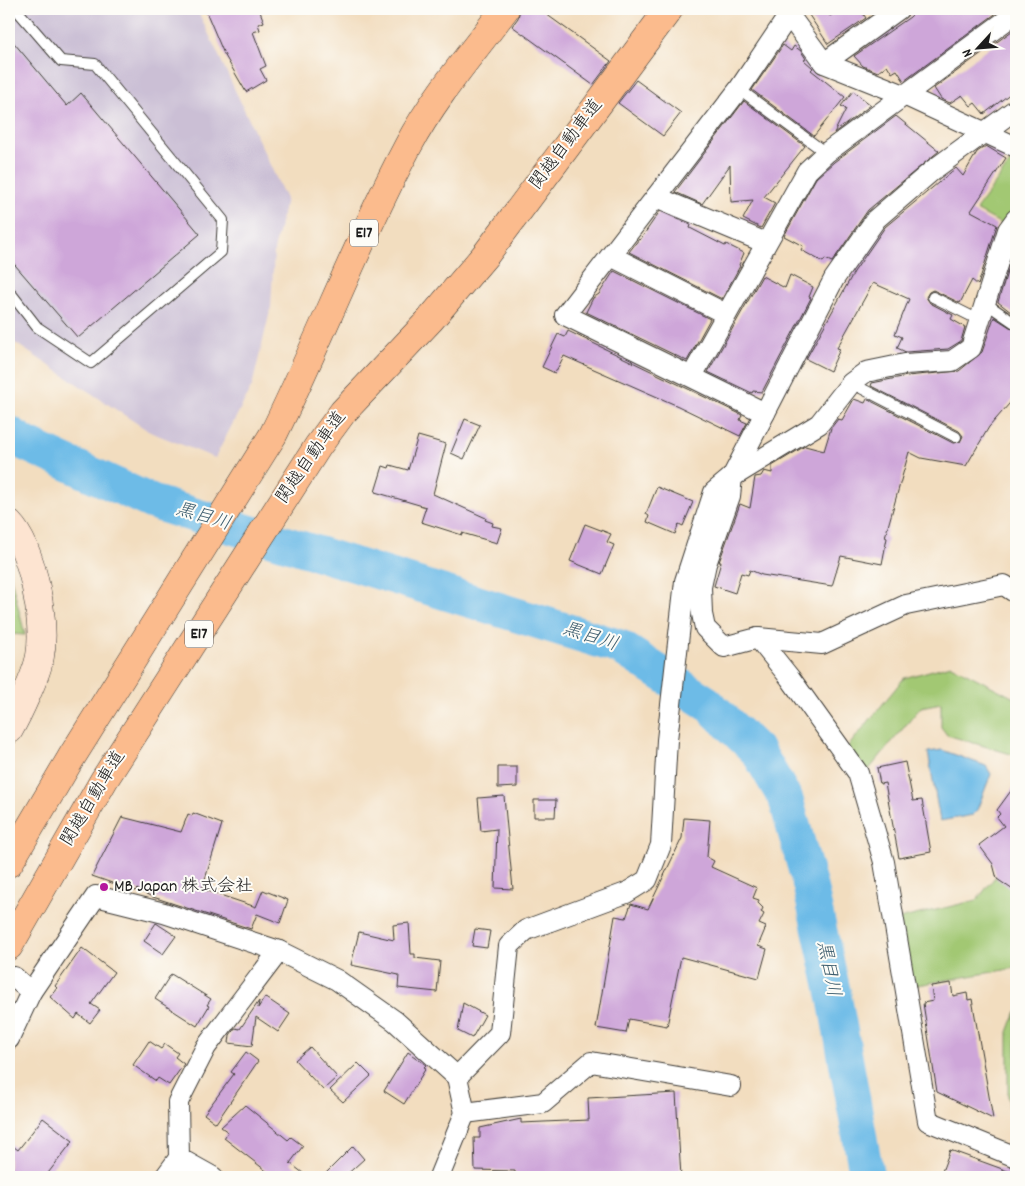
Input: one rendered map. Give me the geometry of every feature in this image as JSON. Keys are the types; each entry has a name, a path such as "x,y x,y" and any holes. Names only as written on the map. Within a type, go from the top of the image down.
{"highway":[{"name":"E17","path":"9,863 71,758 273,435 361,240 409,144 434,104 505,9"},
{"name":"関越自動車道","path":"9,946 104,780 292,486 343,412 430,320 487,253 669,9"}],"street":[{"path":"765,413 565,315 739,89 791,12 824,63 904,96 1016,147"},
{"path":"824,63 887,12"},
{"path":"692,376 806,172 826,153 1016,13"},
{"path":"1016,109 985,134 933,170 876,220 834,279 732,476 730,496 706,564 701,587 702,614 705,628 724,647 758,638 822,644 906,605 1004,586 1016,593"},
{"path":"656,197 766,243"},
{"path":"457,1077 500,1033 509,946 526,930 626,894 647,880 661,845 668,740 685,581 714,492 732,476 819,424 851,383 866,372 905,364 952,361 971,348 982,311 1014,229"},
{"path":"611,256 726,314"},
{"path":"9,524 31,566 40,606 40,656 9,730"},
{"path":"758,638 790,678 858,773 884,862 928,1121 1016,1157"},
{"path":"9,1039 31,992 96,896 164,913 279,951 337,980 395,1021 457,1077 465,1113 444,1171 439,1177"},
{"path":"164,1177 179,1158 178,1102 206,1047 279,951"},
{"path":"14,976 31,992"},
{"path":"465,1113 543,1104 591,1062 731,1086"},
{"path":"179,1158 213,1177"}],"lane":[{"path":"9,291 37,327 91,363 221,252 223,220 95,64 61,61 16,9"},
{"path":"739,89 826,153"},
{"path":"933,298 982,311 1016,324"},
{"path":"851,383 956,437"}],"shaded area":[{"path":"9,9 197,9 286,199 274,250 271,307 252,386 215,458 150,432 9,339"}],"green space":[{"path":"1014,157 1016,158 1016,209 1005,226 976,210"},
{"path":"9,570 25,635 9,634"},
{"path":"951,665 1016,699 1014,755 947,735 941,727 941,703 921,707 866,773 846,749 904,678"},
{"path":"995,877 1016,891 1016,968 912,986 899,919 977,900"},
{"path":"1016,1011 1016,1143 1012,1140 1008,1095 1008,1032"}],"water":[{"path":"942,750 986,766 991,774 977,810 973,815 940,821 928,752"}],"building":[{"path":"205,9 259,9 264,22 258,24 260,30 253,32 266,66 260,69 266,80 246,92 224,54"},
{"path":"520,9 539,9 611,61 593,85 512,26 518,18"},
{"path":"805,9 825,9 830,16 840,9 860,9 866,18 828,44"},
{"path":"918,9 1002,9 904,81 897,70 892,73 887,65 878,72 863,66 854,56 910,17"},
{"path":"1016,28 1016,89 984,114 975,103 971,106 962,95 950,103 941,99 934,88"},
{"path":"9,37 67,106 81,93 200,234 78,338 9,258"},
{"path":"783,45 791,51 794,46 801,51 806,59 804,60 813,68 811,70 845,97 814,136 752,90"},
{"path":"636,80 681,113 663,136 618,103"},
{"path":"853,91 871,105 834,133 846,109 841,106"},
{"path":"744,101 805,146 764,197 775,203 761,228 743,219 753,200 731,202 730,165 702,204 675,192"},
{"path":"896,116 939,151 868,210 832,262 825,259 823,262 801,250 803,246 784,236 816,178 834,162"},
{"path":"986,146 1006,158 971,211 997,225 978,285 972,280 960,303 933,290 926,297 930,303 953,315 951,319 965,327 961,341 948,349 906,352 897,348 902,337 895,334 909,299 873,283 837,348 840,349 830,371 806,359 854,272 885,227 956,168 963,176 977,152"},
{"path":"660,211 691,225 690,228 725,246 726,244 744,253 740,266 722,299 629,252 640,240"},
{"path":"1012,256 1016,259 1016,316 998,302"},
{"path":"614,271 710,319 687,361 586,312 593,298 599,294"},
{"path":"790,275 813,287 809,297 811,298 762,392 753,391 752,393 708,372 762,276 785,288"},
{"path":"994,317 1016,331 1016,396 989,427 966,466 921,458 909,452 885,537 887,538 882,564 841,556 832,586 762,575 750,570 748,575 741,573 735,593 714,586 721,562 719,562 740,504 750,508 755,477 761,476 764,471 772,473 772,466 805,446 824,451 831,428 838,419 842,420 854,399 865,403 867,399 953,443 960,442 963,436 959,431 871,386 872,383 907,376 959,371 982,352"},
{"path":"568,331 742,415 740,420 747,423 740,436 678,406 564,356 555,373 542,367 558,334 565,337"},
{"path":"465,419 480,425 464,459 451,453"},
{"path":"418,436 446,444 433,494 486,518 485,520 493,523 492,526 502,528 497,543 462,533 462,535 421,522 426,507 375,492 383,466 389,468 390,465 408,470"},
{"path":"657,487 693,502 683,526 679,524 675,534 647,522 649,516 646,514"},
{"path":"585,524 611,534 607,542 614,545 602,574 570,561"},
{"path":"905,762 913,801 922,800 931,852 899,858 885,783 880,784 877,768"},
{"path":"498,767 517,767 517,787 498,788"},
{"path":"1016,784 1016,892 997,879 993,864 979,845 1004,826 997,817 1000,814 997,810"},
{"path":"504,796 513,889 495,888 497,829 481,831 478,798"},
{"path":"534,800 556,800 555,817 534,817"},
{"path":"193,813 222,824 202,889 256,907 263,890 288,900 280,923 257,914 251,929 150,896 137,889 135,891 92,876 122,817 181,832 188,814 192,816"},
{"path":"684,818 710,820 707,857 714,861 711,867 757,888 753,898 759,900 758,903 763,908 761,912 764,914 759,924 766,927 758,946 767,949 759,978 681,957 667,1026 629,1019 626,1033 596,1028 615,916 626,918 631,904 648,909 682,838"},
{"path":"156,923 176,936 163,954 144,941"},
{"path":"409,923 411,954 415,954 415,958 440,961 437,992 398,988 399,975 351,965 359,932 394,940 393,925"},
{"path":"475,929 490,931 487,948 472,946"},
{"path":"82,948 114,972 91,1004 100,1010 90,1023 78,1014 75,1019 50,997 57,988 55,986"},
{"path":"171,974 211,999 197,1026 155,999"},
{"path":"951,983 953,996 967,993 968,1000 972,999 993,1119 937,1092 923,1003 933,1001 931,986"},
{"path":"265,997 290,1014 278,1032 256,1017 252,1046 229,1043 230,1035 235,1028 240,1029 259,1001 258,1008"},
{"path":"463,1003 485,1015 472,1038 458,1031"},
{"path":"149,1041 161,1049 165,1044 178,1053 175,1057 184,1064 169,1085 158,1078 156,1081 133,1065"},
{"path":"310,1047 337,1077 323,1090 295,1060"},
{"path":"246,1052 258,1061 216,1123 204,1114 234,1074 231,1072"},
{"path":"408,1052 426,1065 424,1067 426,1068 404,1104 384,1091"},
{"path":"358,1063 371,1076 343,1102 330,1090"},
{"path":"676,1093 681,1177 515,1177 515,1171 475,1170 474,1138 480,1138 480,1128 521,1119 521,1123 589,1120 588,1098"},
{"path":"245,1105 288,1140 291,1137 303,1146 290,1163 308,1177 274,1177 224,1138 228,1132 221,1127"},
{"path":"43,1118 73,1141 45,1177 9,1177 9,1143 18,1150"},
{"path":"353,1146 364,1159 344,1177 322,1177"},
{"path":"950,1150 1016,1174 1016,1177 940,1177"}],"waterway":[{"name":"黒目川","path":"9,433 26,444 152,502 620,647 707,703 758,752 786,800 810,886 834,995 867,1177"}],"place":[{"name":"MB Japan 株式会社","path":"104,887"}]}
